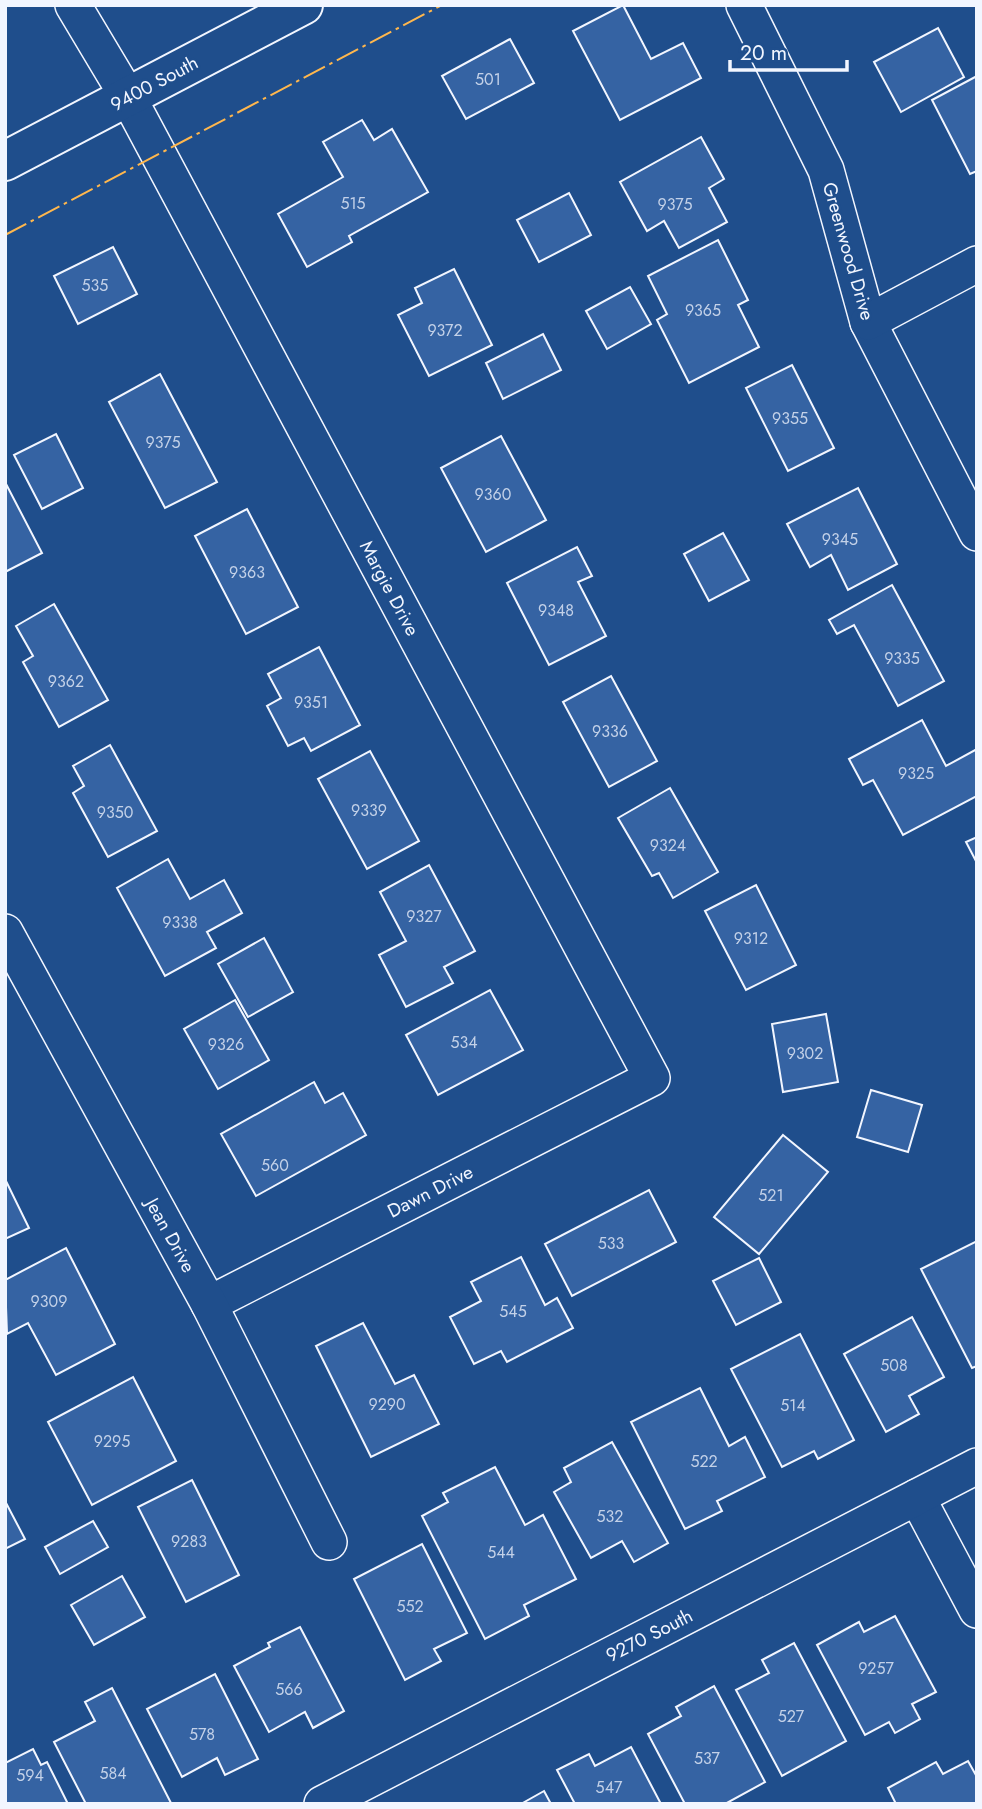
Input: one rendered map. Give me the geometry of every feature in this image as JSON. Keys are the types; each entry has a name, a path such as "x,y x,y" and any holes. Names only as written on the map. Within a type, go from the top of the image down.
{"street":[{"name":"Margie Drive","path":"72,5 128,97 652,1078"},
{"name":"9400 South","path":"5,161 303,5"},
{"name":"Greenwood Drive","path":"744,5 826,170 868,322 977,533"},
{"path":"868,322 977,264"},
{"name":"Jean Drive","path":"5,932 209,1304 330,1542"},
{"name":"Dawn Drive","path":"209,1304 652,1078"},
{"name":"9270 South","path":"322,1804 977,1466"},
{"path":"918,1497 977,1610"}],"building":[{"path":"623,5 651,59 683,43 701,78 620,120 573,31"},
{"path":"938,28 964,77 901,112 874,62"},
{"path":"510,39 534,83 466,119 442,76"},
{"path":"977,76 977,171 970,174 932,100"},
{"path":"362,120 374,140 392,129 428,192 349,236 352,242 307,267 278,214 343,177 323,142"},
{"path":"701,137 724,179 709,188 727,222 679,248 664,221 647,231 620,182"},
{"path":"569,193 591,235 539,262 517,220"},
{"path":"718,240 748,300 738,305 759,347 689,383 657,320 667,314 648,276"},
{"path":"113,247 137,294 78,324 54,276"},
{"path":"454,269 492,345 429,376 398,315 422,303 415,288"},
{"path":"630,287 651,324 607,349 586,311"},
{"path":"543,334 561,370 503,399 486,363"},
{"path":"792,365 834,448 788,471 746,388"},
{"path":"160,374 217,482 165,508 109,402"},
{"path":"56,434 83,488 42,509 14,455"},
{"path":"501,436 546,520 486,552 441,468"},
{"path":"5,482 42,553 5,572"},
{"path":"858,488 897,564 848,590 831,555 810,567 787,524"},
{"path":"247,509 298,607 246,634 195,536"},
{"path":"723,533 749,580 709,601 684,554"},
{"path":"577,547 592,576 578,582 606,636 549,665 507,583"},
{"path":"892,585 944,681 898,706 854,625 837,634 829,620"},
{"path":"54,604 108,700 59,727 23,662 33,656 16,626"},
{"path":"319,647 360,725 311,751 304,738 288,746 267,706 281,698 268,674"},
{"path":"611,676 657,761 609,787 563,702"},
{"path":"922,720 946,766 977,749 977,796 903,835 873,780 863,785 849,759"},
{"path":"110,745 157,831 108,857 73,793 84,786 73,766"},
{"path":"370,751 419,841 367,869 318,779"},
{"path":"670,788 718,872 673,898 659,873 652,876 618,818"},
{"path":"977,837 977,863 966,842"},
{"path":"168,859 190,899 224,880 242,913 207,932 216,948 165,976 117,888"},
{"path":"429,865 475,951 444,967 453,983 406,1007 379,955 406,941 380,892"},
{"path":"756,885 796,965 746,990 705,911"},
{"path":"264,938 293,992 248,1017 218,964"},
{"path":"490,990 523,1050 438,1095 406,1035"},
{"path":"235,1000 269,1060 218,1089 184,1029"},
{"path":"826,1014 838,1082 783,1092 772,1024"},
{"path":"314,1082 325,1103 343,1093 366,1135 256,1196 221,1134"},
{"path":"871,1090 922,1105 908,1152 857,1137"},
{"path":"783,1135 828,1172 759,1254 714,1217"},
{"path":"5,1179 29,1228 5,1239"},
{"path":"649,1190 676,1242 572,1296 545,1244"},
{"path":"977,1241 977,1366 972,1368 921,1269"},
{"path":"66,1248 115,1344 56,1375 28,1323 7,1334 5,1280"},
{"path":"521,1257 545,1305 557,1298 573,1328 507,1362 501,1351 474,1364 450,1317 481,1301 471,1282"},
{"path":"759,1258 781,1302 736,1325 713,1281"},
{"path":"912,1317 944,1377 909,1396 919,1414 886,1432 844,1354"},
{"path":"363,1323 395,1384 414,1375 439,1424 371,1457 316,1346"},
{"path":"800,1334 854,1440 818,1459 814,1451 782,1467 731,1369"},
{"path":"133,1377 176,1461 92,1505 48,1422"},
{"path":"700,1388 729,1446 745,1437 765,1477 717,1501 722,1511 685,1529 631,1422"},
{"path":"612,1442 668,1543 634,1562 622,1541 591,1558 554,1492 571,1482 564,1468"},
{"path":"495,1467 525,1525 543,1515 576,1579 524,1605 529,1616 485,1639 422,1516 448,1502 443,1493"},
{"path":"192,1480 239,1575 186,1602 138,1507"},
{"path":"5,1501 25,1539 5,1549"},
{"path":"93,1521 108,1547 60,1574 45,1547"},
{"path":"422,1544 467,1633 434,1649 441,1661 405,1680 354,1579"},
{"path":"122,1576 145,1617 94,1645 71,1605"},
{"path":"895,1616 936,1692 912,1704 920,1719 895,1733 889,1722 865,1735 817,1645 859,1622 864,1632"},
{"path":"300,1627 344,1711 313,1728 305,1712 269,1732 234,1666 270,1647 268,1643"},
{"path":"794,1643 846,1741 782,1776 736,1690 769,1673 762,1660"},
{"path":"215,1674 258,1759 225,1775 217,1758 182,1777 147,1709"},
{"path":"714,1686 765,1782 725,1804 685,1804 648,1734 681,1716 676,1707"},
{"path":"112,1688 170,1804 86,1804 54,1742 95,1721 85,1702"},
{"path":"631,1747 661,1804 575,1804 557,1770 589,1754 595,1766"},
{"path":"33,1749 41,1765 47,1762 68,1804 5,1804 5,1763"},
{"path":"968,1761 977,1777 977,1804 896,1804 888,1788 936,1762 943,1774"},
{"path":"544,1791 551,1804 521,1804"}],"power":[{"path":"5,235 442,5"}]}
